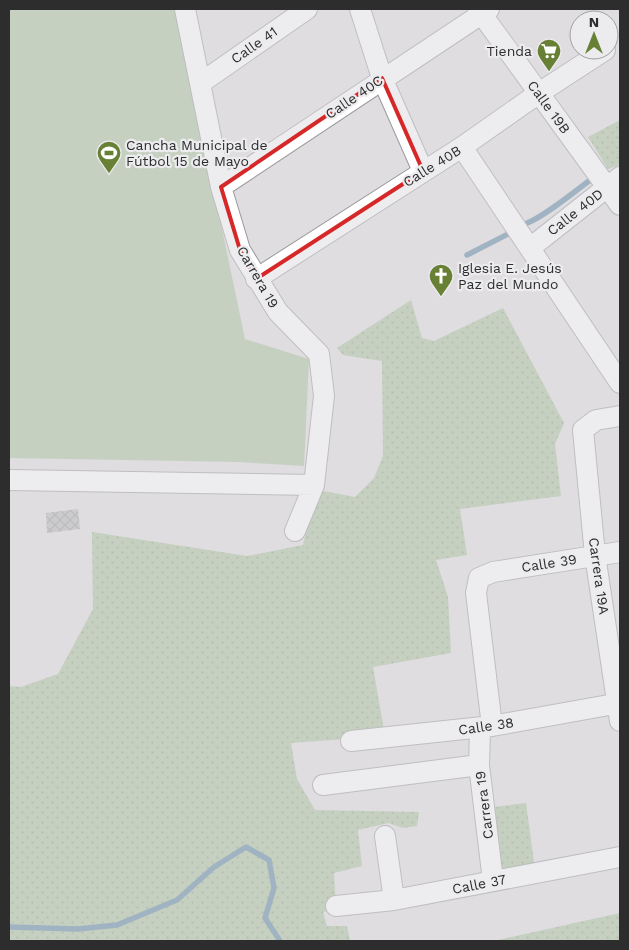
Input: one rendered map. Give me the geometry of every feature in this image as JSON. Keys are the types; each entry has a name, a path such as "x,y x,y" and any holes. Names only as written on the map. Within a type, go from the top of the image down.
{"street":[{"name":"Carrera 19","path":"185,9 202,82 221,186 240,250 256,279 278,312 319,354 324,396 314,485 295,531"},
{"name":"Calle 41","path":"202,82 307,9"},
{"path":"360,9 382,78 423,172"},
{"name":"Calle 40C","path":"221,186 483,10"},
{"name":"Calle 19B","path":"483,10 539,93 614,182 620,205"},
{"name":"Calle 40B","path":"256,279 462,147 590,60"},
{"path":"462,147 620,383"},
{"name":"Calle 40D","path":"530,248 614,182"},
{"name":"Carrera 19A","path":"619,709 595,555 583,430 596,420 620,416"},
{"path":"9,480 314,485"},
{"name":"Calle 39","path":"479,578 493,572 620,552"},
{"name":"Carrera 19","path":"479,578 476,593 486,727 479,765 493,881"},
{"name":"Calle 38","path":"351,741 486,727 619,709"},
{"path":"323,785 479,765"},
{"path":"385,836 394,900"},
{"name":"Calle 37","path":"336,906 394,900 620,857"}],"highlighted area":[{"path":"382,78 423,171 256,279 240,250 221,187"}],"green space":[{"name":"Cancha Municipal de Fútbol 15 de Mayo","path":"9,9 176,9 245,339 309,359 304,466 240,462 9,458"},
{"path":"620,120 620,165 608,169 588,137"},
{"path":"411,300 422,338 434,341 503,308 564,423 555,444 561,496 460,509 467,555 436,560 448,597 451,653 373,667 385,736 291,743 297,779 315,810 419,812 417,826 403,828 388,823 358,830 362,866 334,873 336,909 323,912 327,926 347,926 350,941 9,941 9,686 21,687 58,674 93,609 92,532 247,556 303,545 313,500 323,491 355,497 374,478 383,456 382,361 343,355 337,348"},
{"path":"526,803 535,870 490,877 486,808"},
{"path":"620,913 620,941 493,941"}],"building":[{"path":"78,509 80,529 47,533 46,513"}],"waterway":[{"path":"525,224 549,211 589,181"},
{"path":"467,255 512,232"},
{"path":"9,927 78,929 117,925 177,900 214,867 246,847 269,860 274,888 265,918 280,941"}],"place":[{"name":"Tienda","path":"549,72"},
{"name":"Cancha Municipal de Fútbol 15 de Mayo","path":"109,174"},
{"name":"Iglesia E. Jesús Paz del Mundo","path":"441,297"}]}
